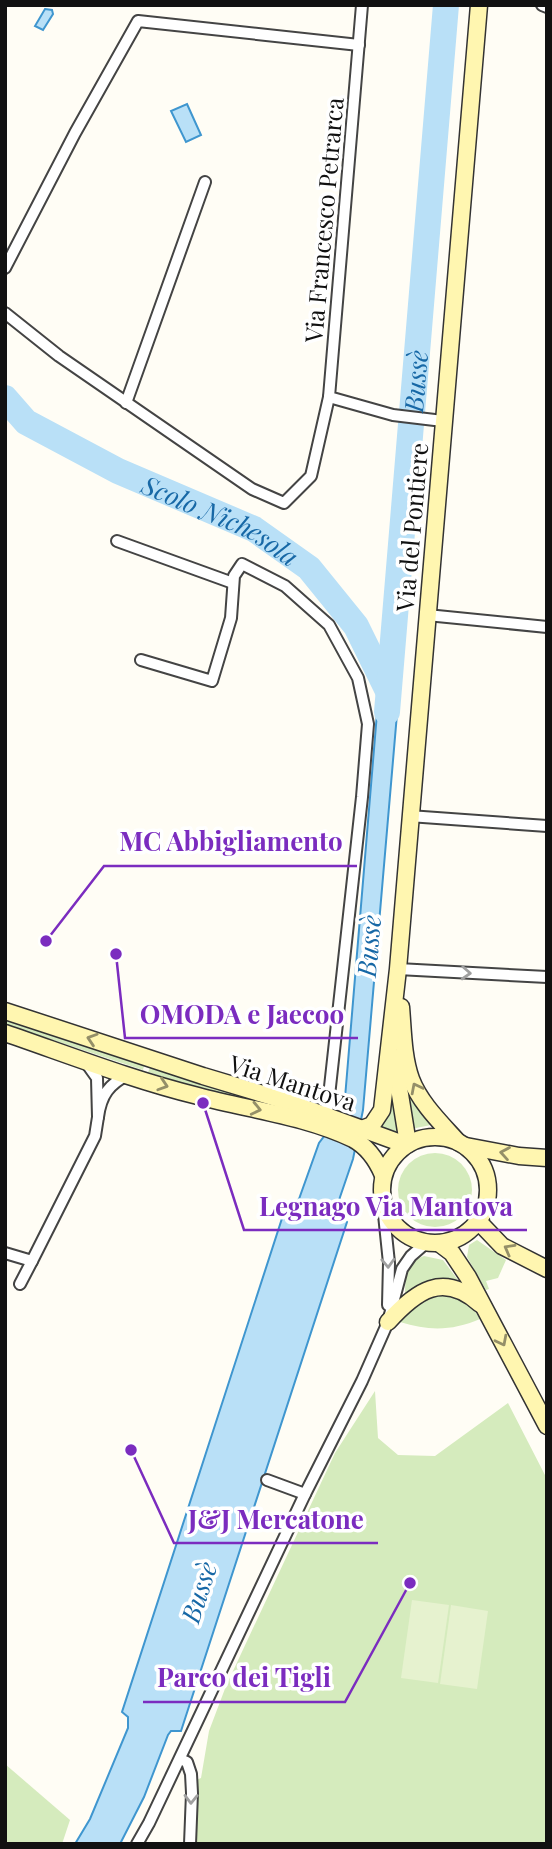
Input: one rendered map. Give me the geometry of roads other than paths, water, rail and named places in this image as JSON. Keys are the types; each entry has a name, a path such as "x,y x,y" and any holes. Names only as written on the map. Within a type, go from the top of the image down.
{"main road":[{"name":"Via del Pontiere","path":"362,1137 382,1110 398,969 426,615 436,420 479,5"},
{"name":"Via del Pontiere","path":"398,969 405,1050 412,1082 425,1103 460,1143"},
{"name":"Via Mantova","path":"5,1010 330,1121 362,1137 407,1144"},
{"name":"Via del Pontiere","path":"391,1030 407,1144"},
{"name":"Via Mantova","path":"5,1033 198,1097 330,1121"},
{"name":"Via Mantova","path":"362,1137 383,1175"},
{"path":"547,1158 519,1156 443,1137 428,1137 407,1144 389,1163 383,1175 381,1190 388,1217 397,1227 405,1234 433,1243 452,1253 461,1265 547,1426"},
{"path":"433,1243 464,1235 478,1221 486,1206 486,1175 479,1160 460,1143"},
{"path":"478,1221 502,1246 547,1269"},
{"path":"388,1321 412,1297 435,1288 461,1292 485,1309"}],"street":[{"name":"Via Francesco Petrarca","path":"5,313 59,356 252,489 284,503 311,476 329,397 362,5"},
{"path":"5,268 75,133 138,21 359,45"},
{"path":"126,403 205,182"},
{"path":"329,397 393,415 436,420"},
{"path":"117,541 233,583"},
{"path":"141,660 212,681 231,618 234,576 242,564 285,586 329,625 358,677 368,724 330,1121"},
{"path":"426,615 547,626"},
{"path":"410,816 547,826"},
{"path":"398,969 547,977"},
{"path":"83,1059 97,1078 98,1117"},
{"path":"20,1284 95,1136 106,1090 113,1082 129,1074"},
{"path":"383,1205 389,1263 388,1321"},
{"path":"137,1844 362,1381 388,1321 402,1269 411,1255 433,1243"},
{"path":"5,1253 32,1261"},
{"path":"267,1480 306,1493"},
{"path":"180,1759 187,1762 191,1774 190,1844"}],"water":[{"path":"45,9 52,10 53,14 43,30 35,26"},
{"path":"187,104 201,135 186,142 171,111"},
{"path":"380,677 400,679 363,1110 353,1159 338,1203 340,1215 347,1222 181,1731 171,1731 168,1735 144,1797 120,1844 75,1844 90,1819 128,1728 128,1717 122,1712 287,1203 299,1199 319,1143 344,1110"}],"waterway":[{"name":"Bussè","path":"387,712 446,5"},
{"name":"Scolo Nichesola","path":"5,398 26,422 118,471 254,529 309,568 356,626 388,691"}],"place":[{"name":"MC Abbigliamento","path":"46,941"},
{"name":"OMODA e Jaecoo","path":"116,954"},
{"name":"Legnago Via Mantova","path":"203,1103"},
{"name":"J&J Mercatone","path":"131,1450"},
{"name":"Parco dei Tigli","path":"410,1583"}]}
